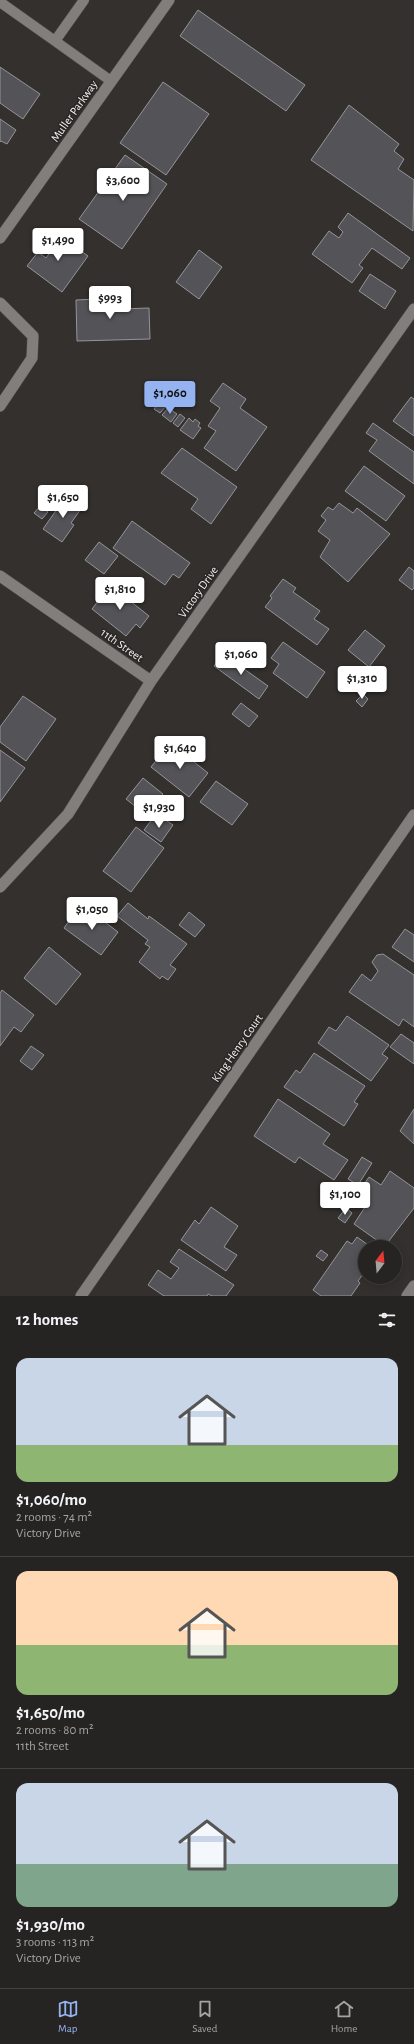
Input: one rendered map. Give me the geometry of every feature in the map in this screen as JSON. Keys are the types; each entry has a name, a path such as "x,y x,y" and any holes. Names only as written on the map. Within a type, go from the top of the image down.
{"street":[{"name":"Muller Parkway","path":"0,238 169,0"},
{"path":"0,304 33,336 32,358 0,406"},
{"name":"Victory Drive","path":"0,887 68,814 151,681 414,309"},
{"name":"11th Street","path":"0,576 151,681"},
{"name":"King Henry Court","path":"81,1296 414,815"},
{"path":"407,1296 414,1286"}],"lane":[{"path":"55,41 84,0"},
{"path":"0,2 111,82"}],"building":[{"path":"198,10 305,85 286,111 180,36"},
{"path":"0,67 40,94 23,119 0,103"},
{"path":"163,82 209,114 166,175 120,143"},
{"path":"349,105 399,144 394,151 404,159 398,169 414,180 413,231 311,160"},
{"path":"0,119 16,130 7,144 1,141 0,142"},
{"path":"125,155 167,184 122,249 79,219"},
{"path":"348,213 410,258 402,269 372,248 359,265 363,268 352,283 312,254 329,231 339,238 343,232 338,227"},
{"path":"54,231 88,256 62,292 27,266 38,252 46,258 51,251 43,245"},
{"path":"199,250 222,267 199,299 176,282"},
{"path":"370,274 396,291 385,309 359,291"},
{"path":"119,293 120,309 149,308 150,339 77,341 76,300 97,299 97,294"},
{"path":"223,383 246,399 240,408 267,427 236,471 204,448 216,431 208,426 220,408 210,401"},
{"path":"411,397 414,399 414,436 393,421"},
{"path":"161,400 167,405 160,413 154,409"},
{"path":"168,408 177,414 171,422 162,415"},
{"path":"180,414 185,418 178,427 173,423"},
{"path":"189,418 193,422 195,419 200,423 198,426 201,428 193,439 180,430"},
{"path":"373,423 414,452 414,484 369,451 377,440 366,433"},
{"path":"182,448 237,487 211,524 191,509 198,499 161,473"},
{"path":"364,466 405,496 386,521 345,491"},
{"path":"67,495 83,506 71,523 74,525 62,542 43,529"},
{"path":"339,503 353,513 357,508 390,534 348,582 320,557 330,540 318,531 326,520 321,516 328,507 333,510"},
{"path":"41,505 48,512 42,519 34,513"},
{"path":"132,521 190,563 179,578 173,574 165,585 113,548"},
{"path":"99,542 118,556 104,574 85,560"},
{"path":"409,567 414,571 414,588 412,590 399,580"},
{"path":"283,579 296,588 293,592 320,611 314,619 329,629 317,645 265,607 272,598 270,596"},
{"path":"110,585 149,616 140,628 136,624 126,636 92,609"},
{"path":"365,630 385,646 369,667 348,650"},
{"path":"283,642 325,672 307,698 273,673 279,664 271,658"},
{"path":"223,654 268,686 259,699 214,666"},
{"path":"363,694 368,699 362,707 356,701"},
{"path":"23,696 56,719 26,761 0,742 0,727"},
{"path":"241,703 258,716 249,727 232,714"},
{"path":"170,743 208,773 189,797 151,767"},
{"path":"0,750 25,768 0,802"},
{"path":"143,778 163,794 146,815 126,799"},
{"path":"216,781 248,804 232,825 200,802"},
{"path":"153,818 161,824 164,819 173,825 161,842 144,830"},
{"path":"136,827 164,848 131,892 103,871"},
{"path":"128,903 148,919 149,916 187,944 170,965 176,969 168,980 162,976 160,979 139,962 150,947 145,944 148,940 117,916"},
{"path":"85,907 118,932 101,955 64,928 72,917 74,919"},
{"path":"189,912 205,925 195,937 179,925"},
{"path":"405,929 414,935 414,962 392,947"},
{"path":"49,947 81,974 56,1005 24,978"},
{"path":"383,954 414,975 414,1027 403,1019 399,1026 349,992 362,974 371,981 378,971 372,962 377,955"},
{"path":"2,990 34,1015 21,1032 14,1027 0,1046 0,993"},
{"path":"347,1016 389,1045 382,1054 388,1058 371,1081 318,1043 329,1027 336,1031"},
{"path":"401,1034 414,1043 414,1064 390,1047"},
{"path":"31,1046 44,1055 32,1070 20,1061"},
{"path":"314,1053 365,1086 354,1102 358,1104 344,1126 284,1087 296,1070 300,1073"},
{"path":"278,1099 330,1134 323,1144 348,1160 334,1180 299,1157 295,1163 254,1136"},
{"path":"414,1109 414,1144 400,1131"},
{"path":"362,1157 372,1163 358,1185 348,1179"},
{"path":"390,1171 414,1188 414,1208 390,1240 377,1240 354,1224 365,1207 354,1199 369,1177 381,1185"},
{"path":"211,1207 238,1226 224,1247 237,1255 226,1271 181,1240 195,1220 199,1224"},
{"path":"346,1208 352,1213 345,1223 338,1218"},
{"path":"357,1237 361,1240 358,1240 358,1284 359,1284 351,1296 321,1296 313,1290 347,1241 352,1244"},
{"path":"179,1249 234,1285 226,1296 212,1296 208,1294 207,1296 164,1296 148,1285 158,1270 171,1279 179,1268 170,1262"},
{"path":"321,1250 328,1255 323,1261 316,1256"}]}
